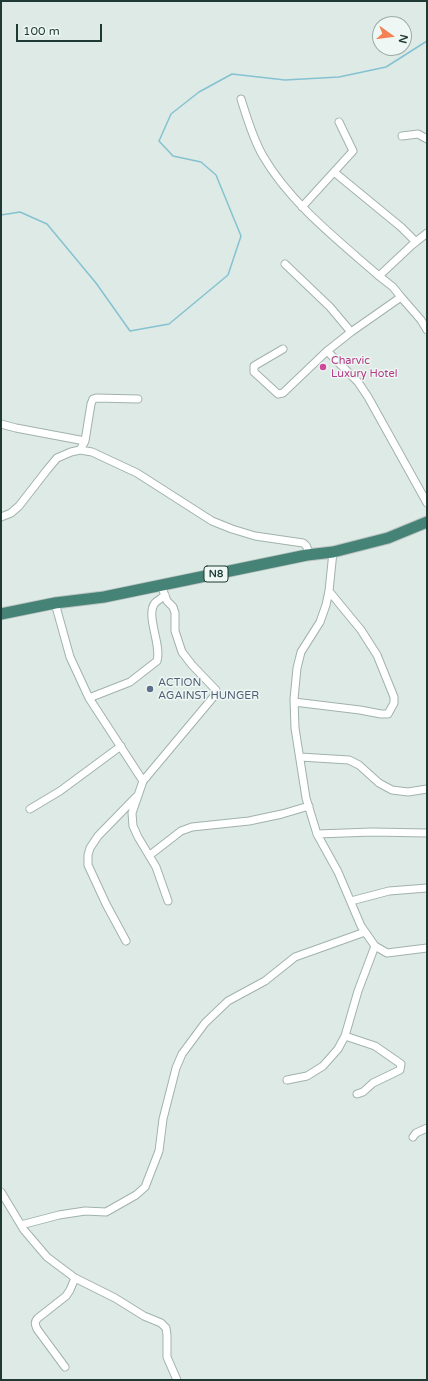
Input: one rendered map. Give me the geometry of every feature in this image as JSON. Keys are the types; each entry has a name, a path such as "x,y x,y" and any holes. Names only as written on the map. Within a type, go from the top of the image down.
{"highway":[{"name":"N8","path":"1,614 55,604 163,590 307,555 333,552 388,538 427,522"}],"street":[{"path":"241,99 253,135 263,156 279,179 307,212 379,276 394,287 421,320 427,330"},
{"path":"302,207 352,151 352,147 339,122"},
{"path":"402,136 418,134 427,139"},
{"path":"334,172 401,227 416,242"},
{"path":"379,276 427,233"},
{"path":"285,264 330,307 351,332"},
{"path":"283,349 254,366 254,372 278,394 283,392 327,351 351,332 401,297"},
{"path":"327,351 358,382 427,503"},
{"path":"80,450 85,442 93,399 138,399"},
{"path":"1,424 85,442"},
{"path":"1,517 11,513 19,506 57,458 80,450 92,452 137,473 212,521 255,536 303,543 308,549 307,555"},
{"path":"333,552 326,605 320,622 301,652 297,668 294,702 295,728 309,806 317,834 338,872 361,926 375,946 387,953 427,948"},
{"path":"89,698 130,682 157,661 158,652 152,611 163,590"},
{"path":"163,590 167,601 173,607 175,613 175,631 182,652 192,665 216,690 215,694 143,781 132,813 133,826 156,866 168,901"},
{"path":"294,702 381,714 388,714 394,704 394,698 377,655 361,630 329,591"},
{"path":"55,604 70,657 89,698 143,781"},
{"path":"30,809 60,791 120,746"},
{"path":"300,757 349,760 359,764 379,783 392,790 408,792 427,789"},
{"path":"126,941 91,872 88,865 88,855 90,848 98,836 138,795"},
{"path":"150,855 181,831 192,827 250,821 309,806"},
{"path":"317,834 372,832 427,833"},
{"path":"351,901 389,891 427,888"},
{"path":"21,1225 59,1215 85,1211 106,1212 136,1195 146,1187 159,1151 163,1119 176,1068 182,1054 204,1022 228,1001 265,981 295,957 365,932"},
{"path":"287,1080 307,1076 323,1066 338,1049 346,1036 358,991 375,946"},
{"path":"346,1036 375,1046 401,1064 400,1070 373,1083 363,1092 357,1094"},
{"path":"413,1137 416,1133 427,1128"},
{"path":"1,1192 21,1225 47,1257 75,1278 115,1298 144,1316 161,1323 166,1328 167,1357 177,1380"},
{"path":"65,1367 37,1329 35,1321 66,1296 75,1278"}],"waterway":[{"path":"1,215 20,212 47,224 96,283 130,331 169,324 228,275 241,236 216,175 201,162 173,156 159,141 171,114 199,92 232,74 285,80 339,77 386,67 427,41"}],"place":[{"name":"Charvic Luxury Hotel","path":"323,367"},
{"name":"ACTION AGAINST HUNGER","path":"150,689"}]}
